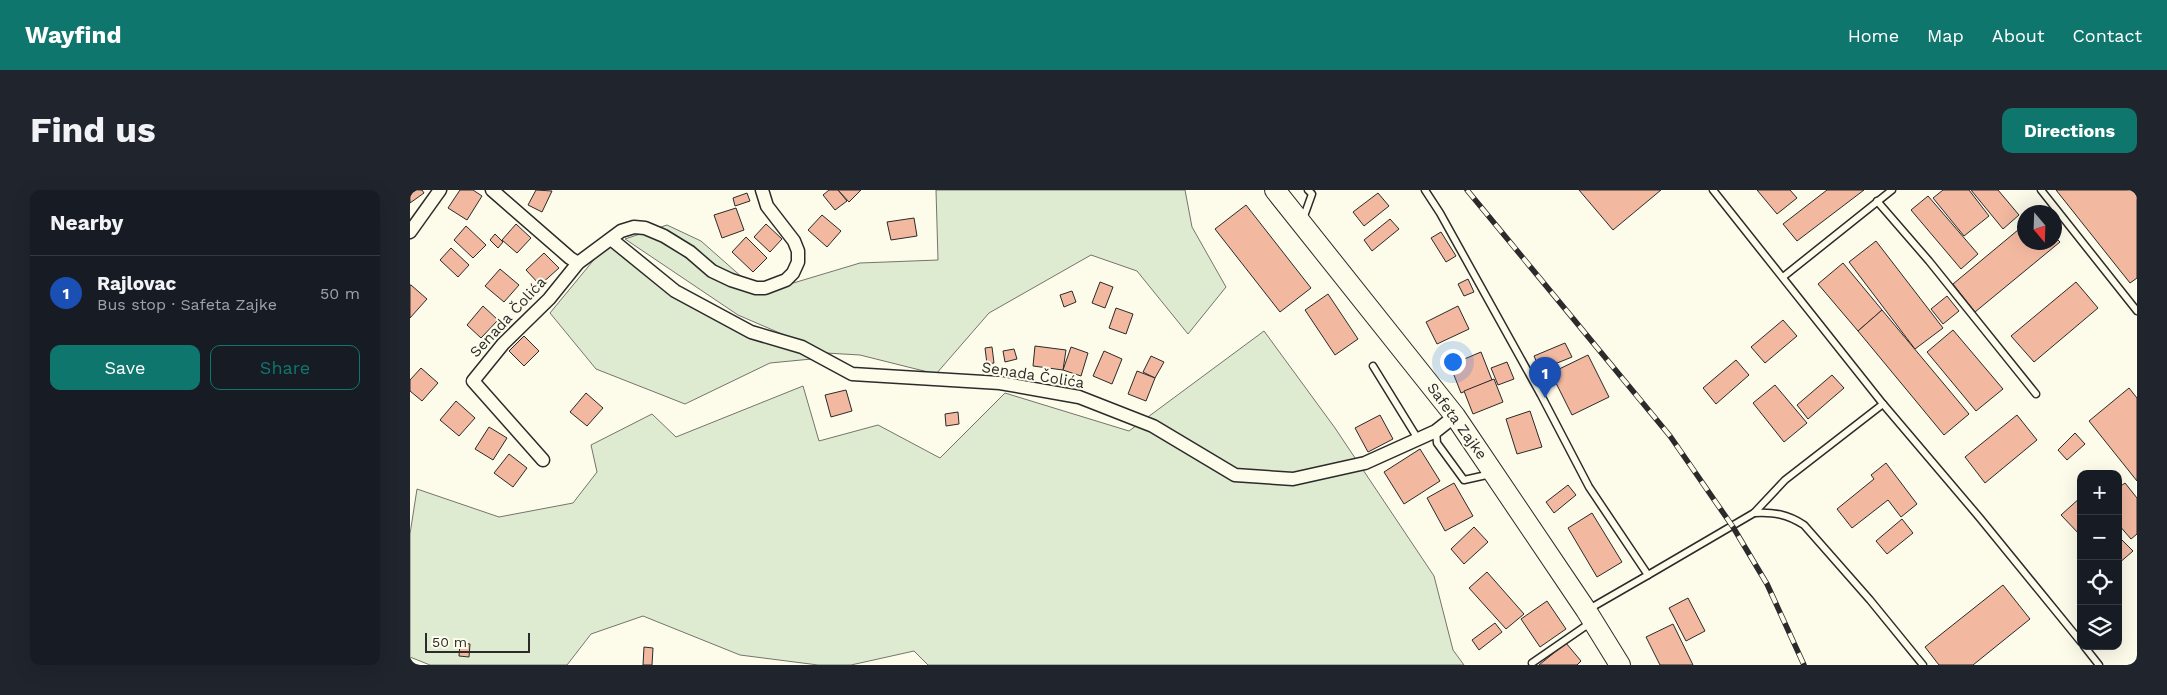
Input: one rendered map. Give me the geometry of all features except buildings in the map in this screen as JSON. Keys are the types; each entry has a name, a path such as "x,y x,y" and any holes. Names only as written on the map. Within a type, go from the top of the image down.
{"main road":[{"name":"Safeta Zajke","path":"1275,190 1455,416 1590,616 1620,665"}],"street":[{"path":"410,232 440,190"},
{"path":"492,190 578,263"},
{"name":"Senada Čolića","path":"544,460 473,381 503,344 549,299 578,263 621,231 634,227 645,228 664,236 690,252 712,271 731,280 756,288 776,286 786,280 793,273 798,262 798,251 794,241 767,206 762,190"},
{"name":"Senada Čolića","path":"611,239 674,291 751,332 802,347 852,374 1000,383 1079,396 1153,426 1235,475 1293,479 1365,462 1436,431 1455,416"}],"lane":[{"path":"1302,223 1312,194 1308,190"},
{"path":"1425,190 1440,213 1541,395 1589,487 1648,575"},
{"path":"1712,190 1883,404 1980,517 2077,637"},
{"path":"1783,277 1892,190"},
{"path":"2041,190 2137,310"},
{"path":"1877,201 1929,260 2036,394"},
{"path":"1373,366 1418,439"},
{"path":"1532,663 1590,616 1648,575 1754,513 1786,480 1883,404"},
{"path":"1436,431 1436,444 1464,480 1494,473"},
{"path":"1754,513 1775,512 1791,517 1804,526 1870,600 1922,665"},
{"path":"2087,650 2099,665"}],"green space":[{"path":"936,190 1185,190 1192,227 1226,287 1188,334 1137,271 1091,255 989,313 936,374 860,355 826,353 738,315 625,239 667,225 701,241 760,293 860,263 938,260"},
{"path":"611,239 675,291 822,358 770,363 685,404 596,369 550,313"},
{"path":"1264,331 1335,428 1434,576 1453,650 1464,665 928,665 914,651 851,665 818,665 740,655 643,616 591,634 567,665 430,665 410,657 410,534 417,489 499,517 573,503 597,472 591,445 652,414 676,437 803,386 819,441 878,425 940,458 1005,393 1129,431"}],"railway":[{"path":"1467,190 1670,436 1733,527 1767,584 1804,665"}],"place":[{"name":"Rajlovac","path":"1545,398"}]}
